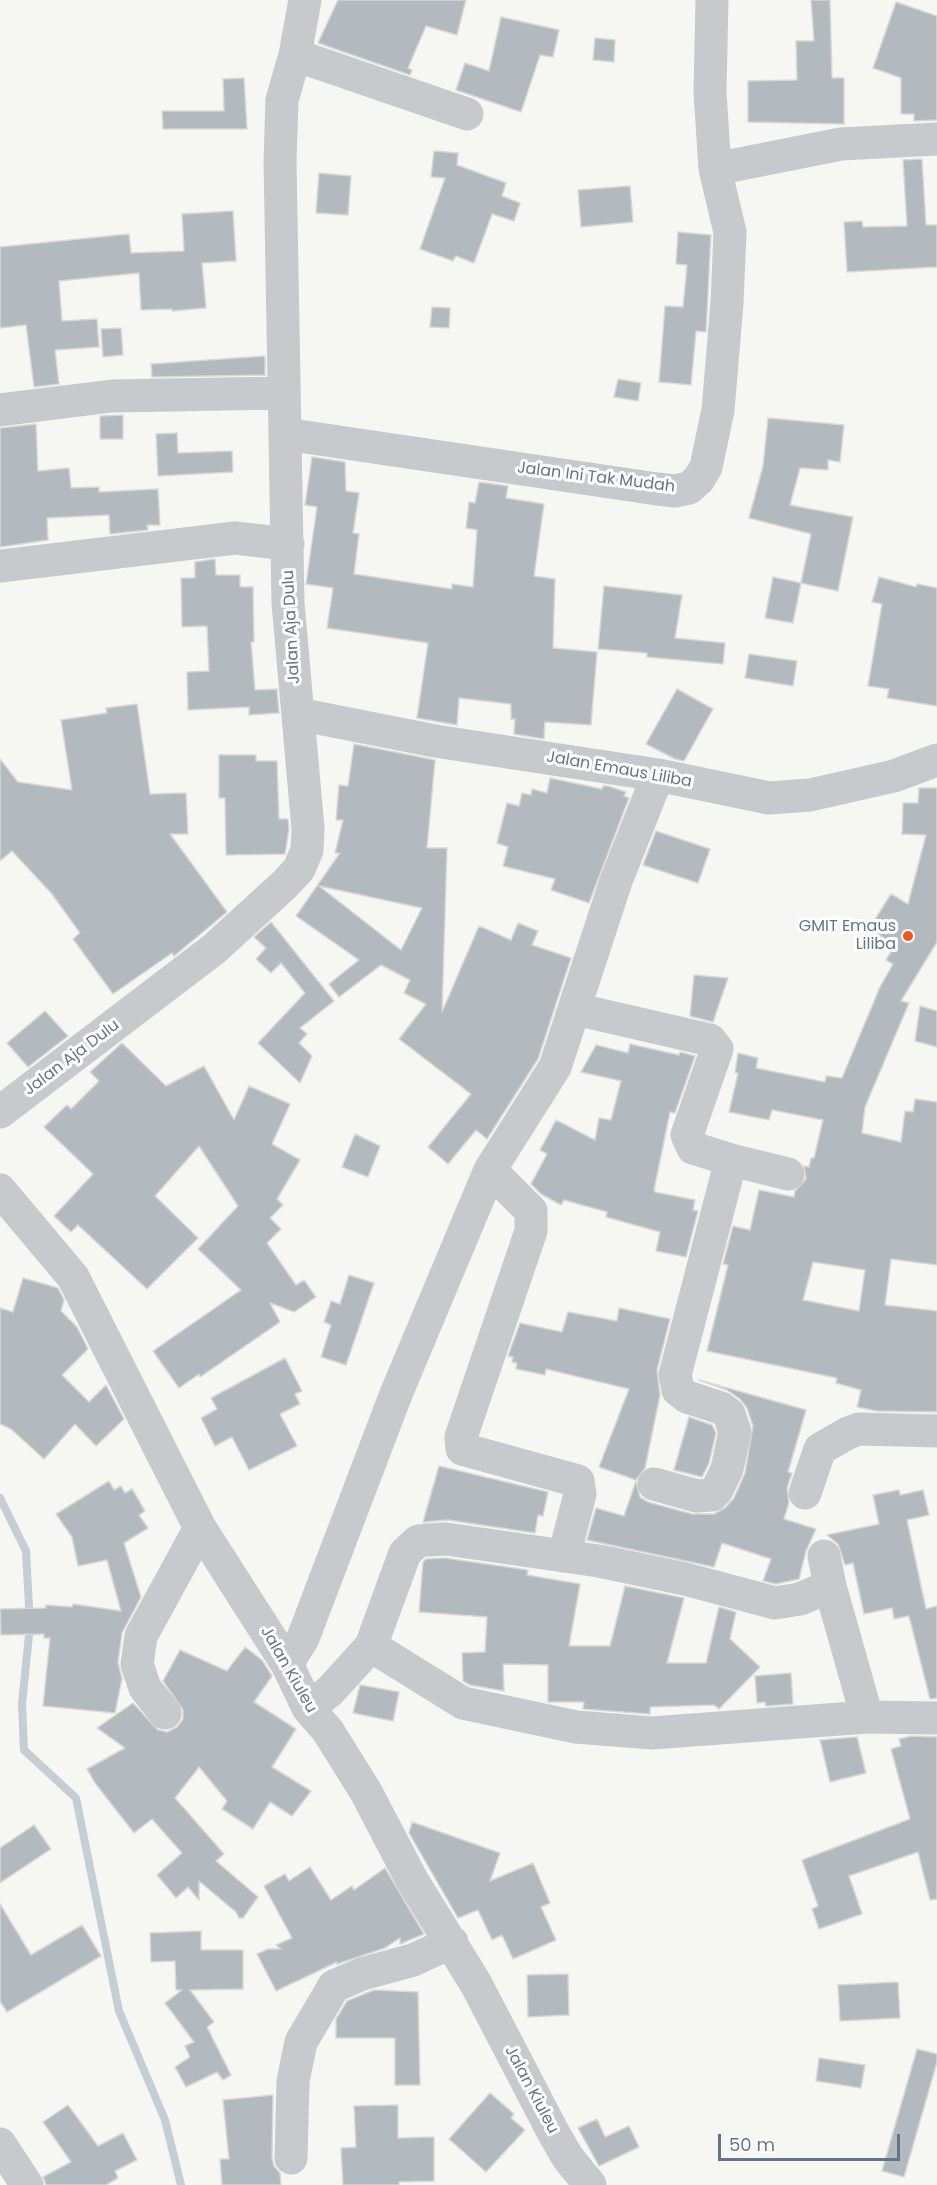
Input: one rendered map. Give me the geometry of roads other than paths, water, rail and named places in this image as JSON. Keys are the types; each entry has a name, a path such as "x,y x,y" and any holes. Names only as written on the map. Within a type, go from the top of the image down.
{"street":[{"name":"Jalan Aja Dulu","path":"0,1112 214,949 299,869 307,850 308,829 288,603 280,161 282,100 295,55 305,0"},
{"name":"Jalan Ini Tak Mudah","path":"285,434 675,491 688,488 699,479 706,467 716,422 727,303 730,232 715,169 710,92 712,0"},
{"path":"295,55 467,114"},
{"path":"715,169 842,144 937,139"},
{"path":"0,410 112,396 283,393"},
{"path":"0,566 235,538 288,544"},
{"name":"Jalan Emaus Liliba","path":"298,714 435,741 658,774 722,790 769,798 790,798 894,776 937,760"},
{"path":"287,1664 303,1638 396,1394 490,1170 555,1067 616,881 658,774"},
{"path":"575,1009 710,1040 717,1049 687,1135 693,1148 788,1174"},
{"path":"654,1484 697,1496 712,1495 717,1490 729,1460 735,1432 729,1414 721,1408 687,1397 678,1390 675,1376 731,1160"},
{"path":"490,1170 531,1211 531,1231 461,1437 462,1449 578,1481 580,1494 564,1556"},
{"name":"Jalan Kiuleu","path":"0,1190 73,1277 200,1528 287,1664 308,1708 328,1731 366,1792 412,1880 452,1942 553,2132 590,2185"},
{"path":"805,1493 820,1449 848,1433 859,1430 937,1431"},
{"path":"165,1713 145,1689 137,1664 141,1636 200,1528"},
{"path":"308,1708 330,1691 371,1646 405,1553 418,1541 446,1539 564,1556 685,1579 775,1603 800,1599 827,1571 867,1717"},
{"path":"371,1646 463,1703 576,1727 652,1733 867,1717 937,1718"},
{"path":"291,2158 293,2081 301,2042 334,1986 362,1974 413,1960 452,1942"},
{"path":"0,2144 27,2185"}],"waterway":[{"path":"0,1498 26,1551 30,1625 22,1704 24,1750 76,1798 119,2011 165,2120 181,2185"}],"place":[{"name":"GMIT Emaus Liliba","path":"908,936"}]}
